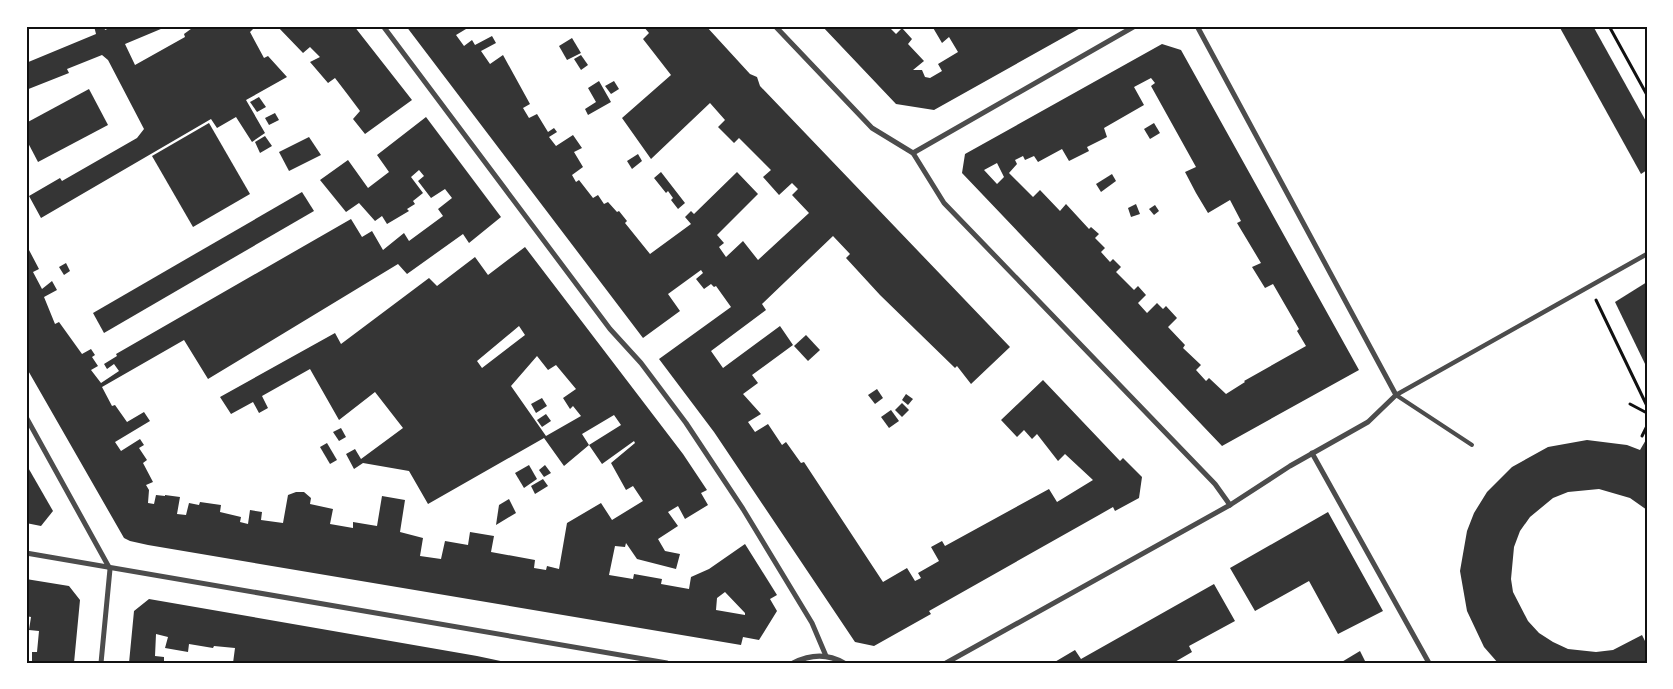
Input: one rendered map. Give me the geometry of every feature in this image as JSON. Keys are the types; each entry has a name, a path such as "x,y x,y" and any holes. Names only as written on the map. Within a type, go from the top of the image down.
{"street":[{"path":"382,26 610,330 641,363 686,423 743,509 812,622 826,656"},
{"path":"774,26 872,128 913,153 944,203 1215,484 1230,505"},
{"path":"913,153 1135,26"},
{"path":"1197,26 1396,395"},
{"path":"946,663 1230,505 1312,453 1368,422 1396,395 1647,254"},
{"path":"26,418 110,568 101,663"},
{"path":"1312,453 1429,663"},
{"path":"26,553 667,663"},
{"path":"793,663 805,657 826,656 844,663"}],"lane":[{"path":"1396,395 1472,445"}],"path":[{"path":"1608,26 1647,95"},
{"path":"1589,286 1647,406"},
{"path":"1630,404 1647,413"},
{"path":"1642,436 1647,426"}],"building":[{"path":"94,26 104,26 105,30 114,26 168,26 125,44 135,65 185,37 184,34 195,26 256,26 250,32 264,58 268,56 287,77 246,100 265,133 252,142 236,117 217,128 211,119 41,218 29,196 60,178 62,181 137,138 144,129 108,60 102,55 67,69 69,73 26,90 26,63 96,34"},
{"path":"277,26 354,26 412,100 365,134 353,119 360,111 348,95 335,78 328,83 310,62 320,57 310,47 303,53"},
{"path":"406,26 471,26 456,35 464,46 472,40 475,45 492,36 496,43 481,51 490,64 503,55 530,104 523,108 529,118 537,114 548,132 554,128 557,132 549,137 556,146 573,135 582,148 574,152 583,167 572,175 576,182 579,180 593,198 598,195 604,204 608,202 617,212 619,211 627,221 625,223 650,254 691,224 685,217 691,211 694,214 737,172 758,194 717,235 724,243 719,247 726,257 743,241 758,260 809,213 792,195 798,189 792,183 779,195 763,177 771,170 739,138 734,143 718,127 725,120 710,103 651,159 622,118 671,75 643,39 649,33 643,26 706,26 750,74 757,77 760,86 1010,347 971,384 957,366 955,368 880,295 846,258 850,254 833,236 762,304 766,310 711,351 723,368 780,326 793,345 752,375 758,383 743,394 761,414 748,422 755,432 768,424 782,445 786,442 801,463 804,462 883,582 907,568 915,581 921,578 918,573 939,561 931,547 942,541 945,546 1049,489 1057,502 1093,480 1065,454 1058,461 1037,434 1032,439 1024,430 1017,437 1001,420 1043,380 1120,461 1123,458 1142,477 1139,498 1115,511 1113,507 929,611 931,614 874,646 855,642 714,432 659,359 731,307 716,286 714,287 711,284 704,289 696,279 703,273 701,270 668,294 680,311 643,338"},
{"path":"822,26 888,26 896,34 902,28 912,39 908,44 924,61 913,70 922,70 925,77 930,78 942,71 938,64 958,52 949,37 942,43 932,26 1084,26 934,110 896,104"},
{"path":"1559,26 1593,26 1647,123 1647,170 1641,174"},
{"path":"572,38 581,53 567,60 559,46"},
{"path":"1162,44 1181,50 1359,370 1222,446 962,173 965,154","holes":["1151,78 1155,83 1151,86 1196,167 1185,172 1196,193 1208,213 1230,200 1241,221 1237,223 1261,263 1252,267 1265,288 1273,284 1299,329 1297,331 1306,346 1244,381 1226,394 1209,378 1206,381 1196,370 1201,365 1183,348 1185,345 1168,327 1177,318 1166,306 1163,309 1157,303 1147,313 1138,303 1146,295 1138,286 1134,290 1116,272 1121,267 1113,259 1110,262 1101,252 1105,248 1095,238 1099,234 1091,227 1089,229 1066,204 1060,211 1040,190 1033,197 1009,173 1017,164 1015,160 1023,156 1025,160 1034,156 1038,162 1062,149 1069,161 1089,151 1087,147 1107,137 1104,128 1144,105 1134,87","997,163 1004,177 997,184 984,170"]},
{"path":"581,55 588,65 581,70 574,59"},
{"path":"599,81 611,102 588,115 585,109 596,102 588,88"},
{"path":"614,81 619,89 611,94 605,86"},
{"path":"89,89 108,125 38,162 26,139 26,123"},
{"path":"259,97 266,107 257,112 250,102"},
{"path":"275,113 279,120 269,125 265,118"},
{"path":"426,117 501,217 469,243 463,234 407,274 398,264 208,379 184,340 102,387 112,406 115,405 127,422 144,412 150,421 115,442 121,451 140,439 144,445 139,448 147,460 143,463 153,482 146,485 149,490 148,503 154,504 156,495 180,497 177,514 186,515 189,503 199,505 200,502 221,505 220,512 241,517 240,522 248,524 250,510 262,512 261,520 283,523 288,495 304,492 311,498 310,504 333,509 330,524 353,528 353,522 377,526 382,496 405,500 400,532 423,538 420,556 441,559 445,541 468,545 470,532 494,536 491,552 535,560 534,568 546,570 547,566 559,569 567,523 601,503 612,520 643,501 633,486 626,490 611,463 635,443 634,441 602,464 589,445 564,466 544,438 428,504 409,471 363,463 354,469 346,454 355,449 361,459 403,428 375,392 339,420 310,369 262,396 268,408 259,413 253,402 231,414 220,397 335,333 341,344 429,278 437,286 475,257 488,275 525,247 683,454 707,490 701,493 708,505 685,519 678,506 668,512 678,526 658,539 665,551 680,554 676,569 637,559 626,543 625,547 615,546 609,575 633,579 634,574 662,579 661,584 689,589 691,577 709,569 745,544 777,595 770,599 777,611 759,640 743,637 741,645 148,545 124,538 26,367 26,252 29,250 39,269 33,272 42,289 52,281 57,290 44,297 55,324 59,322 82,354 91,349 95,355 92,357 98,366 91,370 101,383 119,371 114,364 107,369 104,364 117,356 116,354 351,219 362,237 372,231 383,250 404,233 409,241 443,216 438,209 452,198 445,189 431,198 418,181 424,176 419,170 411,177 423,193 413,201 415,204 407,209 409,211 387,224 382,216 375,221 359,203 346,212 320,180 348,160 368,188 389,172 377,155","holes":["519,326 525,335 482,368 477,361","537,356 548,370 556,365 576,389 563,398 570,409 573,406 581,416 546,436 511,386","614,415 621,425 589,445 582,434","725,592 745,615 716,610 717,598"]},
{"path":"209,123 250,194 193,227 152,156"},
{"path":"1154,123 1160,133 1150,139 1144,129"},
{"path":"265,136 272,146 260,153 255,142"},
{"path":"309,137 321,155 289,171 279,152"},
{"path":"638,154 642,161 632,169 627,161"},
{"path":"661,172 685,203 678,209 671,200 673,198 668,191 666,193 654,178"},
{"path":"1112,174 1116,181 1101,192 1096,184"},
{"path":"302,192 314,211 104,333 93,313"},
{"path":"1136,204 1140,214 1131,217 1128,208"},
{"path":"1155,205 1159,211 1154,215 1149,209"},
{"path":"66,263 70,271 64,275 59,267"},
{"path":"1647,282 1647,368 1615,302"},
{"path":"806,335 820,350 808,361 794,346"},
{"path":"877,389 883,398 875,404 868,395"},
{"path":"906,394 913,399 908,405 902,400"},
{"path":"542,398 547,406 536,413 531,404"},
{"path":"902,403 909,410 902,417 895,410"},
{"path":"891,410 899,421 889,428 881,417"},
{"path":"546,414 551,421 542,427 537,420"},
{"path":"341,428 346,437 339,441 333,432"},
{"path":"1647,438 1647,510 1630,498 1599,489 1568,492 1553,498 1530,517 1520,531 1514,547 1511,579 1513,592 1528,621 1539,633 1553,642 1568,649 1596,652 1613,650 1642,635 1645,641 1647,640 1647,663 1498,663 1484,647 1467,611 1460,571 1467,531 1474,513 1487,492 1512,467 1548,447 1587,440 1627,445 1640,450"},
{"path":"327,443 337,460 330,464 320,447"},
{"path":"26,464 53,511 41,526 26,523"},
{"path":"529,465 537,479 524,488 515,473"},
{"path":"545,465 551,473 544,477 539,470"},
{"path":"543,479 548,486 535,494 531,486"},
{"path":"509,499 516,513 496,525 499,505"},
{"path":"1328,512 1383,611 1338,634 1309,581 1255,611 1230,568"},
{"path":"26,579 69,586 80,600 74,663 32,663 32,652 37,652 39,631 29,630 31,617 26,616"},
{"path":"1214,584 1235,621 1189,646 1192,652 1173,663 1053,663 1075,650 1081,659"},
{"path":"149,599 510,663 233,663 235,648 214,646 213,648 189,644 188,652 165,648 168,637 156,634 155,656 164,657 164,663 129,663 134,611"},
{"path":"1360,651 1366,663 1340,663"}]}
